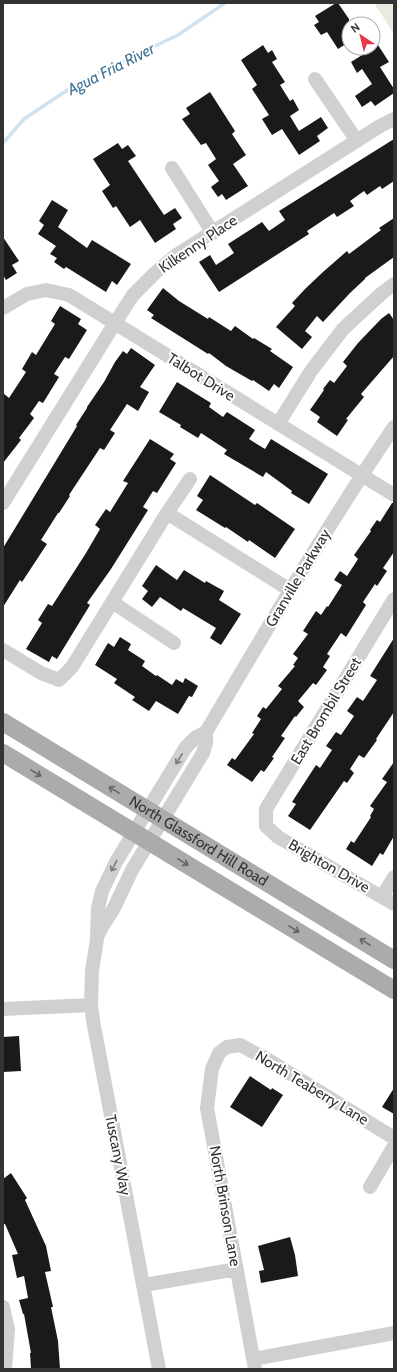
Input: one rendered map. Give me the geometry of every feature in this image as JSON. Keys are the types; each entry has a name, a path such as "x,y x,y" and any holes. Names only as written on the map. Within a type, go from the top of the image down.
{"main road":[{"name":"North Glassford Hill Road","path":"3,722 394,960"},
{"name":"North Glassford Hill Road","path":"3,753 394,990"}],"street":[{"path":"315,79 357,141"},
{"name":"Kilkenny Place","path":"3,503 115,323 134,296 155,273 176,256 213,232 394,119"},
{"path":"172,168 213,232"},
{"path":"278,424 311,371 343,329 394,284"},
{"name":"Talbot Drive","path":"3,308 27,294 46,290 69,295 394,495"},
{"name":"Granville Parkway","path":"163,819 203,753 206,743 206,732 290,590 361,475 394,427"},
{"path":"3,650 41,673 59,680 72,667 167,513 190,479"},
{"path":"167,513 290,590"},
{"name":"East Brombil Street","path":"266,826 266,809 394,599"},
{"path":"112,602 174,643"},
{"name":"Granville Parkway","path":"147,810 186,747 195,738 206,732"},
{"name":"Tuscany Way","path":"147,810 116,862 102,890 98,908 97,939 92,971 92,1005 98,1051 159,1369"},
{"name":"Tuscany Way","path":"97,939 102,927 114,908 126,881 163,819"},
{"name":"Brighton Drive","path":"266,826 278,837 388,900"},
{"path":"388,900 394,877"},
{"path":"3,1009 92,1005"},
{"name":"North Teaberry Lane","path":"227,1047 240,1046 265,1058 394,1138"},
{"name":"North Brinson Lane","path":"227,1047 219,1053 212,1069 207,1108 254,1364"},
{"path":"370,1187 394,1146"},
{"path":"144,1285 237,1269"},
{"path":"3,1307 8,1329 5,1369"},
{"path":"254,1364 394,1333"}],"shaded area":[{"path":"374,3 394,3 394,34"}],"building":[{"path":"338,3 347,16 341,16 341,47 338,49 327,32 321,35 314,25 319,22 315,16"},
{"path":"263,45 268,53 272,50 277,59 272,62 285,82 280,85 290,101 293,99 299,110 290,116 299,131 321,117 328,128 317,136 320,141 299,155 282,129 272,135 262,119 269,115 252,89 257,85 241,60"},
{"path":"381,50 389,62 380,67 394,89 394,93 375,106 371,101 362,107 355,96 372,84 362,69 357,73 351,62 361,56 381,56"},
{"path":"210,92 235,131 232,134 246,155 233,164 248,186 226,200 222,194 218,197 211,187 219,181 208,165 216,159 206,143 201,145 182,119 190,114 186,108"},
{"path":"394,139 394,181 382,189 380,186 367,195 364,191 350,201 354,206 337,217 334,213 307,231 309,234 219,292 199,262 210,255 216,265 234,253 228,244 262,222 269,231 285,220 279,211"},
{"path":"118,143 122,149 128,145 136,156 128,161 164,215 175,208 182,218 173,224 176,229 155,243 140,220 130,227 116,206 113,208 102,191 110,185 93,159"},
{"path":"52,200 68,210 58,227 87,248 92,240 131,264 117,285 112,281 106,292 66,267 64,269 54,262 57,258 50,254 56,246 38,234 44,225 39,221"},
{"path":"394,218 394,257 365,278 323,322 317,316 305,331 312,337 302,349 276,327 295,306 292,303 323,272 347,251 349,254 381,230 379,228"},
{"path":"3,237 19,261 12,265 17,273 6,280 3,275"},
{"path":"163,288 179,301 208,319 209,317 231,331 235,326 253,339 254,338 272,349 270,351 293,367 279,388 274,384 269,391 253,380 252,381 226,366 209,353 208,354 151,318 154,315 147,310"},
{"path":"60,306 81,319 78,324 87,330 69,359 65,357 54,374 59,377 43,403 39,401 30,414 34,418 19,438 21,440 3,463 3,393 9,398 26,372 22,369 32,352 36,355 55,324 51,321"},
{"path":"389,313 394,320 394,356 361,394 364,397 346,419 348,420 337,436 317,422 320,417 310,410 330,380 334,383 347,366 343,362 358,343 381,319"},
{"path":"131,348 155,365 140,387 149,392 138,411 127,404 110,430 115,433 104,450 100,448 69,495 70,496 41,540 47,544 22,582 20,580 3,607 3,548 115,362 123,351 127,354"},
{"path":"177,382 211,403 209,407 223,417 227,412 255,430 249,439 265,449 271,439 328,474 309,504 291,493 292,491 266,472 263,477 224,454 227,450 201,433 198,438 180,427 181,425 159,412"},
{"path":"150,439 174,454 170,459 176,463 157,493 153,491 143,507 148,510 111,569 87,603 90,605 57,659 52,656 49,662 26,649 42,623 38,620 48,604 52,606 86,553 100,529 95,525 106,509 110,512 128,483 123,481"},
{"path":"210,475 255,505 257,503 295,529 275,558 249,540 248,542 226,527 225,528 196,510 203,500 197,496"},
{"path":"392,503 394,503 394,552 383,568 387,571 377,586 375,584 363,602 366,605 346,637 341,633 327,654 330,656 323,667 327,670 316,685 313,683 298,701 304,707 296,717 295,716 281,736 285,738 272,757 274,758 264,772 261,770 252,782 227,765 232,758 235,760 254,734 252,733 261,719 257,716 263,707 266,709 282,689 278,686 295,666 293,665 298,658 293,654 308,634 303,631 316,611 321,615 327,606 328,607 342,585 334,580 340,571 347,576 358,559 354,555 377,520 380,522"},
{"path":"156,565 177,580 184,570 205,583 206,581 224,591 219,600 241,614 221,645 210,638 216,628 183,608 181,611 160,597 152,607 142,599 148,591 142,586"},
{"path":"120,637 131,644 128,650 145,661 142,666 156,676 157,675 172,685 176,679 183,683 185,678 198,686 192,697 189,696 178,714 156,701 149,711 132,700 135,697 114,683 117,679 95,665 108,643 114,647"},
{"path":"394,638 394,712 364,758 359,755 350,769 354,773 347,783 344,781 310,830 288,816 296,804 292,802 316,765 320,768 332,750 326,746 336,732 341,735 354,716 347,711 357,697 363,701 377,680 370,676"},
{"path":"394,762 394,836 383,855 380,853 372,866 346,849 351,841 354,843 371,817 370,816 374,809 370,806 387,782 382,779"},
{"path":"19,1036 21,1071 3,1072 3,1037"},
{"path":"250,1076 271,1090 272,1088 283,1095 262,1127 230,1107"},
{"path":"394,1088 394,1114 382,1107"},
{"path":"11,1173 27,1198 25,1200 46,1246 51,1271 45,1272 53,1307 51,1307 58,1341 60,1369 31,1369 31,1353 24,1314 19,1300 28,1298 24,1276 17,1278 12,1255 18,1254 5,1224 3,1224 3,1179"},
{"path":"290,1237 295,1255 298,1276 261,1283 259,1271 264,1270 258,1246"}],"waterway":[{"name":"Agua Fria River","path":"3,143 24,119 81,81 178,35 225,3"}]}
